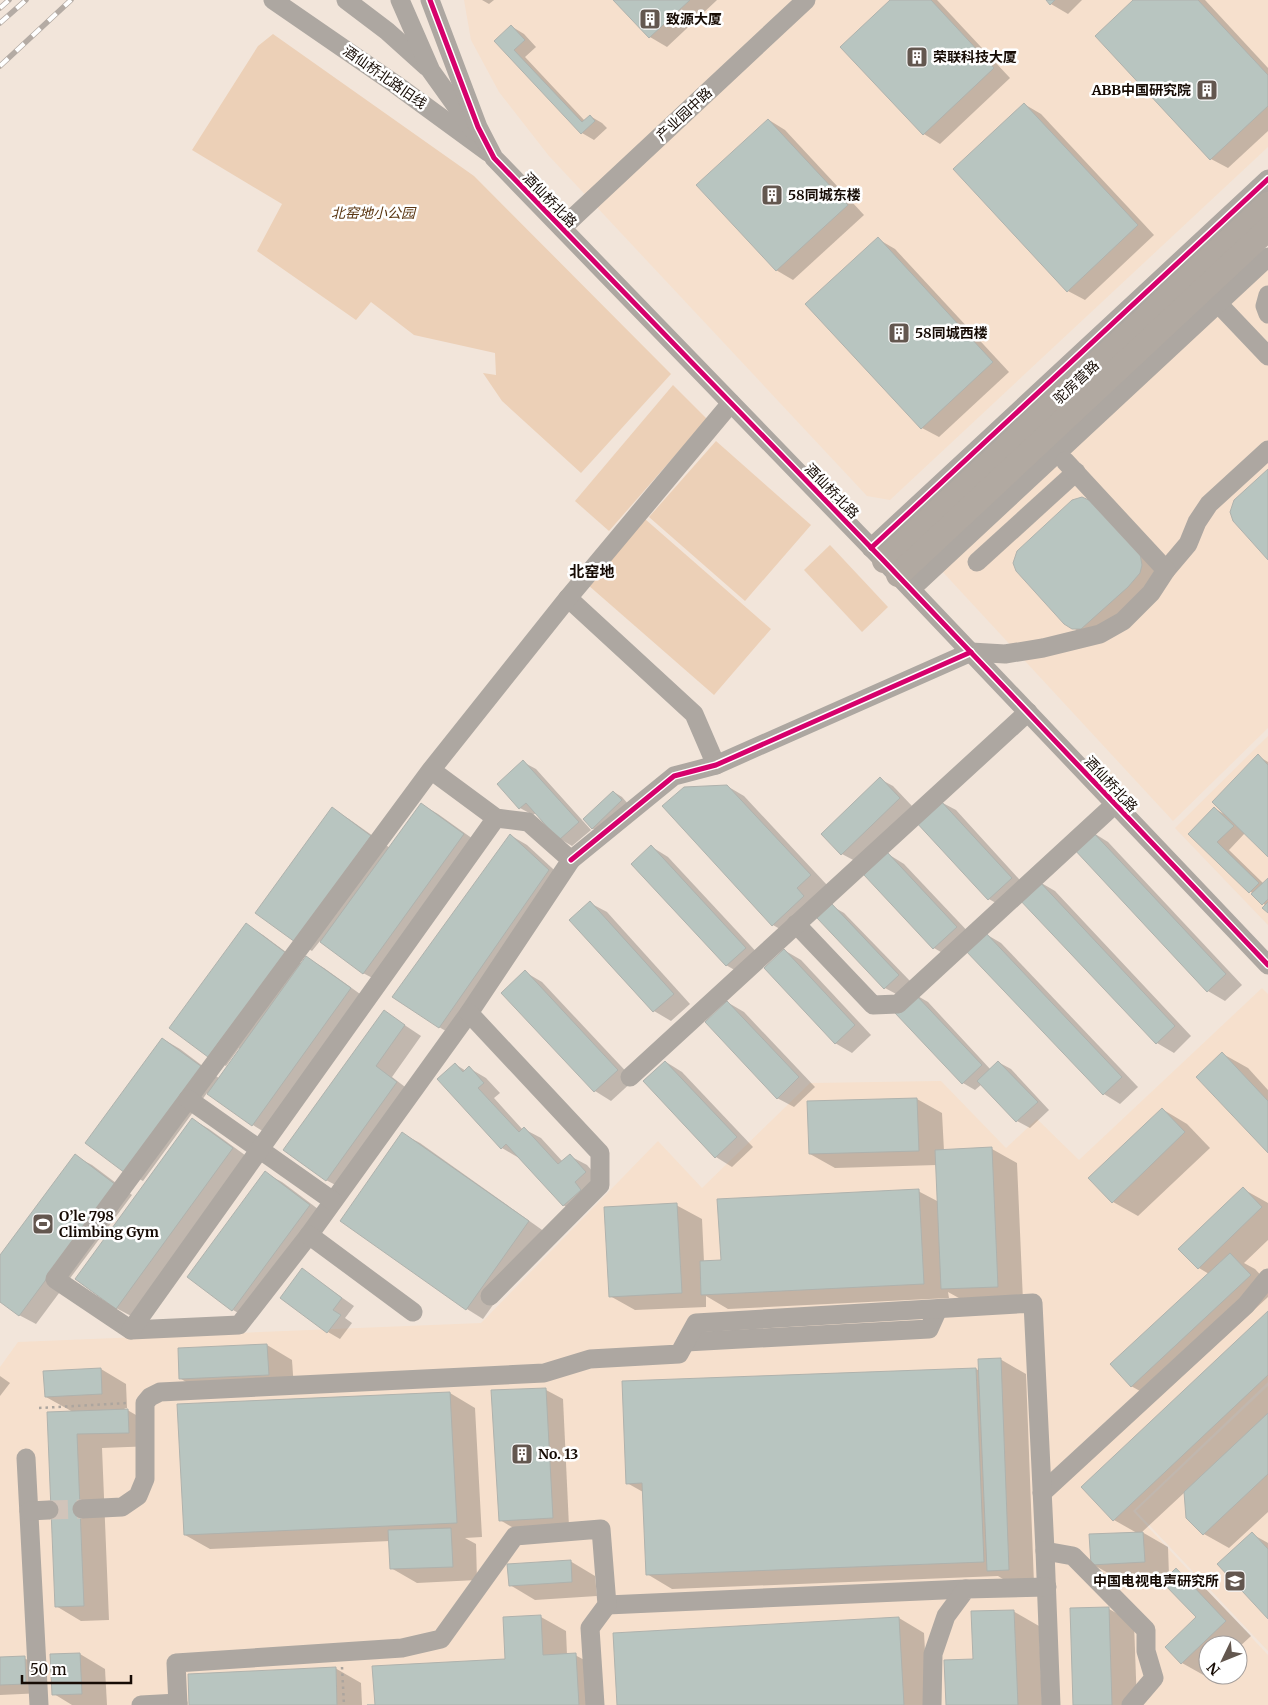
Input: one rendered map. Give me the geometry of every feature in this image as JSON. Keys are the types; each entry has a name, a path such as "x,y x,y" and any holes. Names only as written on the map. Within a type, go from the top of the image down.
{"main road":[{"name":"驼房营路","path":"891,568 1268,204"},
{"name":"驼房营路","path":"891,568 1211,296 1268,229"}],"street":[{"name":"酒仙桥北路旧线","path":"273,0 408,93 494,158"},
{"path":"346,0 387,31 432,71"},
{"path":"400,0 432,71 460,113 494,158"},
{"name":"酒仙桥北路","path":"430,0 478,127 494,158 891,568 1268,965"},
{"name":"产业园中路","path":"562,228 806,0"},
{"path":"891,568 1268,179"},
{"path":"1268,257 1211,296 1268,356"},
{"path":"1268,295 1265,306 1268,314"},
{"path":"731,402 568,598 431,770 55,1279 131,1330 239,1325 309,1234 469,1013 572,860 674,776 716,765 971,652 1004,654 1043,648 1100,634 1124,621 1151,593 1166,570 1188,544 1197,522 1209,504 1268,450"},
{"path":"977,562 1070,466 1166,570"},
{"path":"568,598 694,714 716,765"},
{"path":"630,1077 1028,712"},
{"path":"431,770 496,818 528,822 572,860"},
{"path":"796,924 873,1005 898,1004 1114,805"},
{"path":"131,1330 496,818"},
{"path":"469,1013 600,1153 600,1185 490,1296"},
{"path":"188,1099 333,1201"},
{"path":"309,1234 413,1312"},
{"path":"1042,1493 1246,1305 1268,1278"},
{"path":"82,1509 122,1507 138,1496 145,1479 145,1403 150,1397 160,1392 544,1373 590,1359 679,1354 696,1324 1033,1303 1047,1587 1050,1705"},
{"path":"26,1458 38,1705"},
{"path":"29,1511 49,1510"},
{"path":"141,1705 178,1704 176,1663 402,1648 441,1639 515,1536 601,1529 607,1605 590,1628 595,1705"},
{"path":"1045,1552 1073,1556 1146,1630 1146,1651 1154,1678 1131,1705"},
{"path":"607,1605 1047,1587"},
{"path":"932,1705 933,1654 946,1616 966,1589"}],"path":[{"path":"40,1408 145,1403"},
{"path":"342,1653 344,1705"}],"shaded area":[{"path":"464,0 1268,0 1268,147 890,500 867,496 549,156 499,92 471,40"},
{"path":"1268,261 1268,728 1173,821 940,569"},
{"path":"1268,736 1268,925 1175,828"},
{"path":"1262,988 1268,994 1268,1382 1133,1511 1268,1655 1268,1705 0,1705 0,1367 18,1342 481,1323 658,1141 702,1188 810,1083 941,1081 1006,1148 1037,1119 1079,1160"},
{"name":"中国电视电声研究所","path":"1268,1386 1268,1651 1136,1511"}],"green space":[{"name":"北窑地小公园","path":"273,34 474,176 671,374 581,473 502,401 483,373 496,375 495,353 414,335 371,302 356,320 257,251 282,204 192,150 258,46"},
{"path":"673,385 707,419 609,531 575,501"},
{"path":"716,441 811,525 745,601 649,517"},
{"path":"645,519 771,629 714,695 588,585"},
{"path":"830,545 888,607 862,632 804,570"}],"building":[{"name":"致源大厦","path":"613,0 690,0 649,38"},
{"name":"荣联科技大厦","path":"890,0 931,0 994,68 923,135 840,47"},
{"path":"1046,0 1055,0 1050,5"},
{"name":"ABB中国研究院","path":"1133,0 1198,0 1268,75 1268,106 1210,160 1095,36"},
{"path":"511,25 525,40 514,50 582,122 590,115 595,121 581,134 494,41"},
{"path":"1024,103 1138,225 1067,292 953,169"},
{"name":"58同城东楼","path":"768,119 848,205 776,271 696,185"},
{"name":"58同城西楼","path":"878,237 993,362 921,429 805,304"},
{"path":"1268,469 1268,560 1233,521 1230,512 1234,500"},
{"path":"1082,497 1091,501 1140,554 1142,565 1140,573 1128,587 1081,629 1072,629 1064,624 1016,571 1013,563 1017,551 1072,500"},
{"path":"1258,754 1268,765 1268,857 1212,802"},
{"path":"523,760 579,822 559,840 526,803 519,809 497,784"},
{"path":"880,777 900,798 841,855 821,834"},
{"path":"727,785 811,875 797,888 804,896 772,926 662,806 684,787"},
{"path":"613,791 622,800 592,829 583,819"},
{"path":"939,799 1012,878 988,900 915,821"},
{"path":"421,803 464,834 363,974 320,942"},
{"path":"332,807 371,836 295,942 255,913"},
{"path":"1214,807 1234,826 1217,842 1259,883 1249,893 1188,834"},
{"path":"1091,830 1226,974 1207,992 1073,848"},
{"path":"510,834 549,870 439,1028 392,997"},
{"path":"651,845 746,948 726,966 631,864"},
{"path":"887,852 957,927 933,949 864,875"},
{"path":"1268,878 1268,899 1262,905 1251,894"},
{"path":"1038,880 1175,1026 1156,1044 1018,898"},
{"path":"590,901 674,994 653,1012 569,920"},
{"path":"1268,902 1268,913 1262,908"},
{"path":"832,904 899,975 884,989 817,918"},
{"path":"246,923 286,953 208,1057 169,1028"},
{"path":"984,931 1122,1077 1103,1095 965,950"},
{"path":"784,949 855,1025 835,1044 764,968"},
{"path":"306,956 351,988 252,1126 207,1094"},
{"path":"525,970 618,1070 594,1092 501,993"},
{"path":"915,994 982,1065 962,1084 895,1013"},
{"path":"727,1001 799,1077 777,1099 705,1022"},
{"path":"384,1010 405,1025 376,1066 397,1082 326,1181 283,1150"},
{"path":"162,1038 202,1067 125,1173 85,1143"},
{"path":"1222,1052 1268,1101 1268,1153 1196,1077"},
{"path":"665,1061 737,1137 715,1158 643,1081"},
{"path":"998,1061 1038,1102 1016,1122 977,1081"},
{"path":"455,1063 463,1072 469,1066 484,1083 478,1088 519,1132 524,1127 558,1164 570,1154 586,1172 575,1182 581,1190 563,1206 506,1144 501,1149 437,1079"},
{"path":"917,1098 919,1151 809,1154 807,1101"},
{"path":"1162,1108 1185,1132 1112,1203 1088,1178"},
{"path":"192,1118 233,1148 116,1309 75,1279"},
{"path":"402,1132 529,1221 466,1310 340,1221"},
{"path":"992,1147 998,1287 941,1289 935,1150"},
{"path":"75,1154 116,1185 19,1316 0,1302 0,1255"},
{"path":"265,1171 310,1205 232,1311 187,1277"},
{"path":"1243,1187 1262,1207 1198,1269 1178,1249"},
{"path":"919,1189 924,1284 701,1295 700,1261 721,1260 717,1199"},
{"path":"677,1203 682,1293 609,1297 604,1207"},
{"path":"1230,1253 1251,1275 1131,1387 1110,1364"},
{"path":"302,1268 342,1298 333,1310 341,1315 327,1333 280,1298"},
{"path":"1268,1311 1268,1375 1113,1521 1081,1487"},
{"path":"267,1344 269,1375 179,1379 178,1348"},
{"path":"1001,1358 1009,1570 987,1571 978,1359"},
{"path":"101,1368 102,1394 45,1397 43,1371"},
{"path":"976,1368 984,1562 646,1575 642,1483 626,1484 622,1381"},
{"name":"No. 13","path":"546,1388 553,1518 499,1521 491,1390"},
{"path":"450,1392 457,1523 184,1535 177,1404"},
{"path":"128,1409 129,1433 77,1434 84,1606 55,1607 47,1412"},
{"path":"1268,1413 1268,1474 1203,1535 1186,1518 1184,1492"},
{"path":"451,1528 453,1567 390,1569 388,1530"},
{"path":"1143,1532 1145,1562 1091,1565 1089,1534"},
{"path":"1252,1532 1268,1549 1268,1619 1217,1564"},
{"path":"571,1560 572,1582 509,1586 507,1564"},
{"path":"1176,1568 1226,1621 1211,1635 1198,1635 1198,1648 1181,1664 1165,1647 1196,1617 1162,1582"},
{"path":"1109,1607 1112,1705 1073,1705 1070,1608"},
{"path":"1014,1610 1018,1705 946,1705 944,1660 973,1659 971,1611"},
{"path":"541,1615 543,1655 576,1653 579,1705 375,1705 372,1666 505,1659 503,1617"},
{"path":"899,1617 904,1705 617,1705 613,1633"},
{"path":"80,1653 82,1694 52,1695 50,1654"},
{"path":"25,1656 26,1684 0,1685 0,1657"},
{"path":"336,1667 337,1705 189,1705 188,1674"}],"tunnel":[{"path":"49,1510 82,1509"}],"railway":[{"path":"0,8 9,0"},
{"path":"0,23 26,0"},
{"path":"0,66 71,0"}],"cycle path":[{"path":"430,0 478,127 494,158 884,561 1268,965"},
{"path":"871,548 1268,179"},
{"path":"571,860 674,776 716,765 971,652"}],"place":[{"name":"致源大厦","path":"650,19"},
{"name":"荣联科技大厦","path":"917,57"},
{"name":"ABB中国研究院","path":"1207,90"},
{"name":"58同城东楼","path":"772,195"},
{"name":"58同城西楼","path":"899,333"},
{"name":"O’le 798 Climbing Gym","path":"43,1224"},
{"name":"No. 13","path":"522,1454"},
{"name":"中国电视电声研究所","path":"1235,1581"}],"district":[{"name":"北窑地","path":"592,571"}]}
